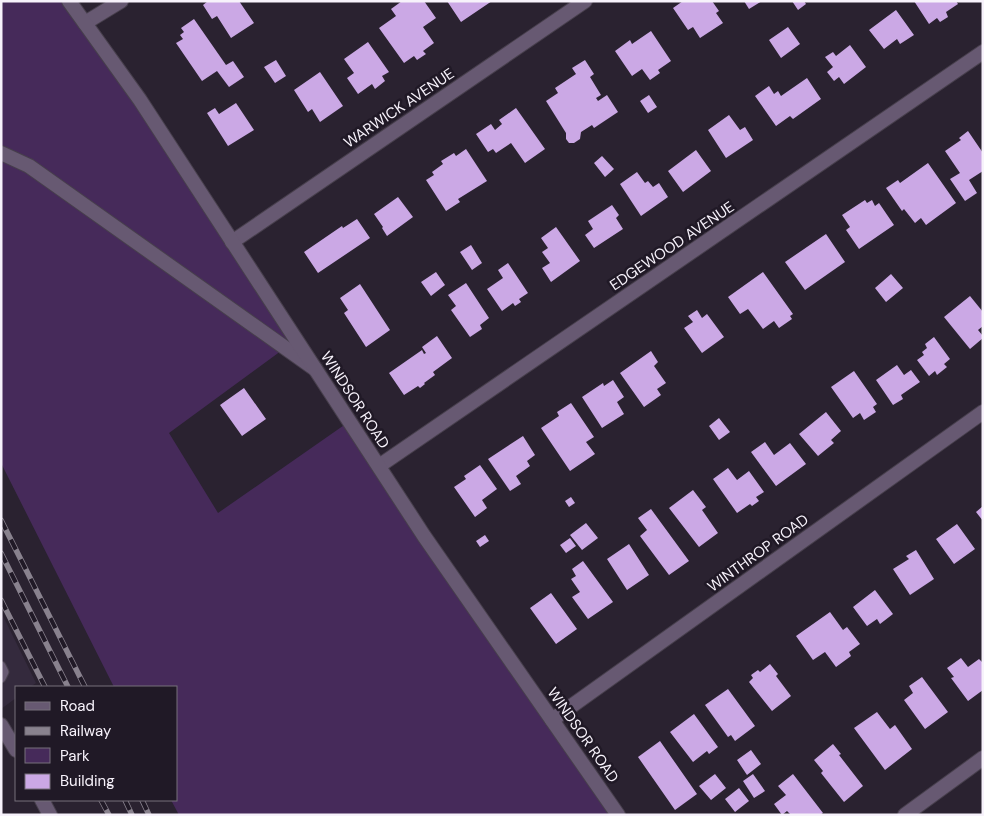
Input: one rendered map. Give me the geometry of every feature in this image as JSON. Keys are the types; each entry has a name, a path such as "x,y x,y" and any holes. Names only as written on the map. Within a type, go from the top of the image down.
{"street":[{"name":"WINDSOR ROAD","path":"69,1 140,100 424,536 618,815"},
{"path":"84,23 121,1"},
{"name":"WARWICK AVENUE","path":"232,242 585,1"},
{"name":"EDGEWOOD AVENUE","path":"379,466 983,52"},
{"path":"1,153 29,166 316,369"},
{"name":"WINTHROP ROAD","path":"552,720 983,412"},
{"path":"1,726 15,748"},
{"path":"905,815 983,758"},
{"path":"43,801 50,815"}],"lane":[{"path":"1,666 4,672 1,678"}],"shaded area":[{"path":"1,612 36,683 32,686 15,686 15,699 1,709"}],"green space":[{"path":"1,1 69,1 316,369 285,348 169,433 218,513 350,421 618,815 179,815 172,801 178,801 178,686 113,686 1,463"}],"building":[{"path":"208,1 239,1 254,23 231,38 217,16 212,19 203,5"},
{"path":"402,1 424,1 436,18 423,27 434,43 423,51 426,54 417,60 414,56 404,63 379,28 396,16 391,9"},
{"path":"447,1 492,1 461,22"},
{"path":"683,1 712,1 719,11 716,13 723,23 700,38 693,27 688,30 673,8"},
{"path":"744,1 762,1 749,9"},
{"path":"792,1 804,1 806,4 798,10"},
{"path":"914,1 956,1 958,4 946,12 948,17 940,22 937,18 929,24"},
{"path":"896,10 914,35 900,44 897,39 884,49 869,30"},
{"path":"194,19 226,65 233,61 244,77 229,87 217,71 202,81 176,43 183,39 180,35 184,32 181,28"},
{"path":"788,27 800,44 781,58 769,40"},
{"path":"651,31 671,61 658,70 660,73 650,80 642,69 632,76 615,51 630,40 632,44"},
{"path":"368,42 389,72 382,76 385,81 375,89 372,84 358,94 347,78 354,73 344,59"},
{"path":"850,45 866,67 844,84 839,77 834,81 827,72 833,67 825,57 833,52 836,56"},
{"path":"276,60 286,76 275,83 264,67"},
{"path":"585,60 594,74 590,77 601,95 596,98 598,101 607,95 618,112 594,128 592,125 581,132 580,139 574,143 569,143 566,139 566,133 546,101 558,93 555,88 576,74 572,68"},
{"path":"320,72 343,106 320,122 312,109 308,112 294,90"},
{"path":"807,78 821,99 793,119 790,116 776,126 755,96 769,86 774,94 778,91 781,96"},
{"path":"649,95 657,107 648,113 640,101"},
{"path":"236,103 254,130 228,146 207,113 215,108 219,114"},
{"path":"516,108 545,149 525,163 511,143 496,153 493,149 488,152 476,134 491,124 495,130 502,124 499,120"},
{"path":"729,115 740,130 745,127 753,140 726,158 708,130"},
{"path":"968,131 983,153 983,171 969,180 977,193 965,201 950,179 960,173 945,151 961,140 959,138"},
{"path":"466,149 487,181 458,199 460,202 446,211 426,180 434,175 432,172 443,164 441,161 454,153 456,156"},
{"path":"696,150 711,171 683,192 668,171"},
{"path":"602,156 614,169 605,177 594,163"},
{"path":"928,163 956,203 926,225 921,218 915,223 904,209 902,211 886,188 898,180 900,183"},
{"path":"637,172 645,183 648,181 653,187 659,183 668,197 641,216 620,184"},
{"path":"398,197 413,217 387,236 374,214"},
{"path":"865,200 867,203 872,200 875,206 879,203 894,225 859,249 846,230 850,227 842,215"},
{"path":"612,205 619,215 616,218 623,229 594,248 585,235 593,229 588,221"},
{"path":"357,219 370,238 318,273 304,252 342,226 343,228"},
{"path":"556,227 580,261 551,282 542,268 550,263 542,252 548,248 541,238"},
{"path":"826,234 845,262 805,290 785,262"},
{"path":"471,245 482,263 472,270 460,252"},
{"path":"508,263 528,293 519,299 521,302 515,306 513,303 502,311 487,289 503,278 498,270"},
{"path":"436,272 445,285 431,296 421,282"},
{"path":"763,272 793,314 790,316 792,319 779,328 774,321 763,329 748,309 740,314 728,297"},
{"path":"891,274 903,288 886,302 875,288"},
{"path":"466,283 489,318 480,325 482,329 470,337 451,310 456,306 448,295"},
{"path":"360,284 390,330 366,347 344,313 348,310 340,298"},
{"path":"970,296 983,312 983,326 978,330 983,338 970,349 944,317"},
{"path":"697,310 702,318 707,314 724,337 702,353 684,328 693,322 688,316"},
{"path":"437,336 452,358 433,372 435,375 420,388 418,386 404,395 389,373 422,350 424,354 426,353 422,347"},
{"path":"934,337 950,359 944,364 947,367 937,375 935,371 929,376 917,360 924,355 922,352 927,348 925,344"},
{"path":"651,351 658,362 654,366 666,383 657,389 661,395 644,407 620,373"},
{"path":"897,365 904,375 911,370 920,382 901,395 903,399 893,405 876,380"},
{"path":"854,371 877,404 873,407 876,412 864,420 860,413 853,418 831,387"},
{"path":"613,380 624,397 617,402 624,414 602,428 582,397 603,383 604,386"},
{"path":"244,388 266,419 242,436 220,405"},
{"path":"571,403 594,437 586,442 595,454 570,471 541,428 559,416 557,412"},
{"path":"826,412 841,431 831,440 834,443 818,456 799,434"},
{"path":"719,418 730,432 719,440 709,426"},
{"path":"523,436 535,455 527,461 530,466 516,476 521,484 510,491 488,459"},
{"path":"765,442 774,455 790,443 806,464 776,486 751,452"},
{"path":"480,465 497,489 482,500 487,508 475,517 454,487 466,479 464,476"},
{"path":"728,468 737,480 749,471 764,492 756,497 759,501 752,506 750,504 737,513 713,479"},
{"path":"693,490 706,507 702,510 718,533 699,547 669,508"},
{"path":"571,497 575,503 569,507 565,501"},
{"path":"983,506 983,521 976,512"},
{"path":"651,509 689,561 669,575 640,536 647,530 638,518"},
{"path":"586,523 598,538 582,550 570,535"},
{"path":"957,524 975,549 954,564 936,539"},
{"path":"485,535 489,541 480,547 476,541"},
{"path":"570,538 576,546 566,553 560,545"},
{"path":"629,544 649,575 627,590 607,559"},
{"path":"916,550 934,579 910,595 893,569 909,559 906,556"},
{"path":"583,561 613,602 588,619 572,597 580,592 571,579 576,576 572,569"},
{"path":"875,590 893,614 880,624 877,619 867,626 853,607"},
{"path":"551,593 577,629 556,644 530,608"},
{"path":"830,612 843,630 847,627 860,644 849,652 851,656 836,667 825,652 813,660 796,636"},
{"path":"961,658 968,667 979,659 983,663 983,690 968,701 951,678 954,677 947,668"},
{"path":"770,664 778,674 776,676 791,696 772,711 749,682 753,678 751,675 758,670 760,672"},
{"path":"922,677 948,712 925,729 904,700 913,693 909,686"},
{"path":"728,689 755,726 735,741 731,735 728,737 705,705"},
{"path":"877,712 890,729 895,725 912,749 885,770 854,728"},
{"path":"694,714 718,747 709,754 707,751 693,762 670,732"},
{"path":"660,741 697,794 675,810 638,757"},
{"path":"833,744 841,754 839,755 863,786 844,802 821,773 823,771 814,760"},
{"path":"751,750 761,764 747,775 737,760"},
{"path":"715,774 726,788 711,800 699,786"},
{"path":"753,774 765,791 754,798 743,781"},
{"path":"793,774 823,813 820,815 791,815 787,811 782,815 774,804 786,795 778,786"},
{"path":"739,788 749,801 735,812 725,799"}],"railway":[{"path":"1,520 84,686"},
{"path":"1,553 68,686"},
{"path":"1,600 44,686"},
{"path":"102,801 109,815"},
{"path":"125,801 132,815"},
{"path":"142,801 149,815"}]}
